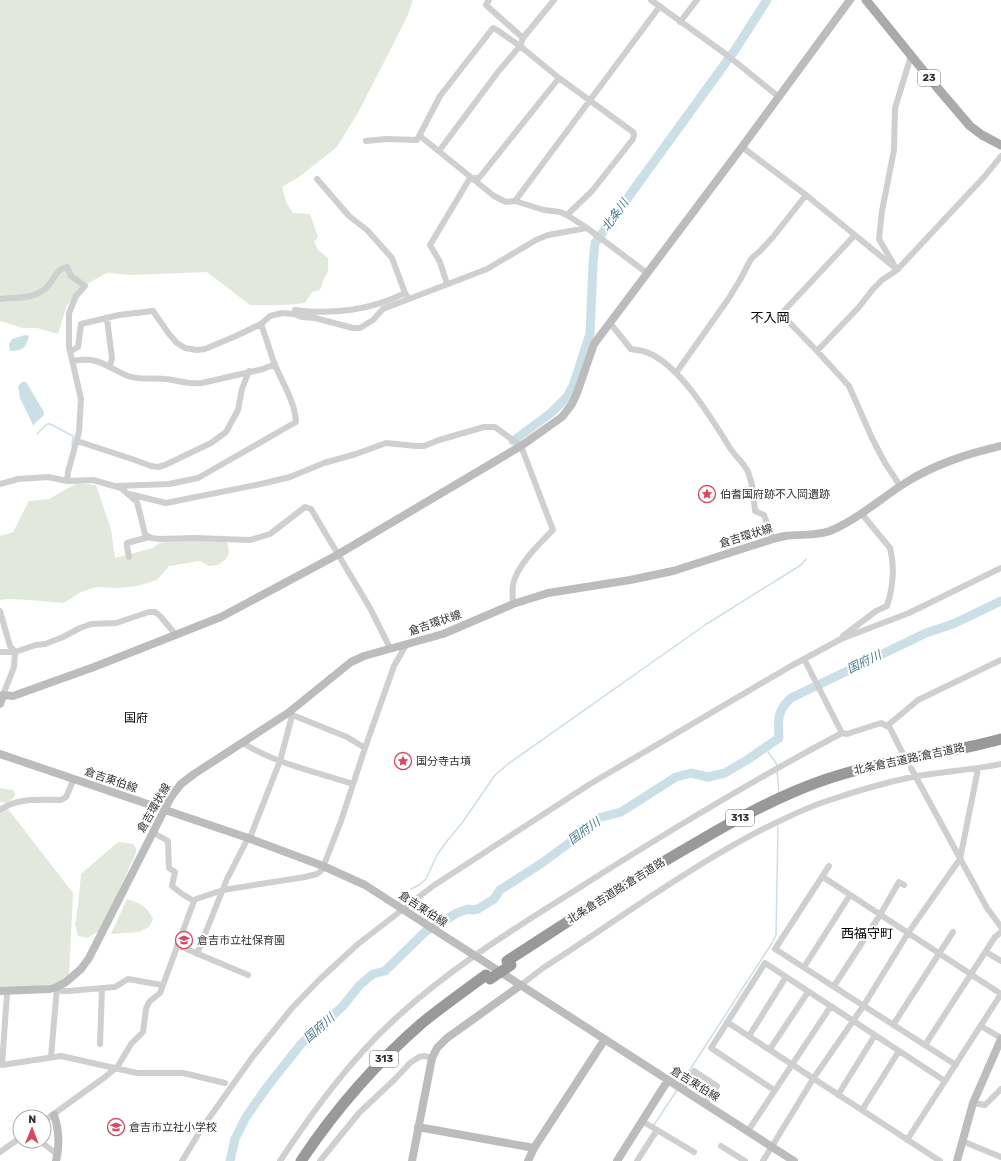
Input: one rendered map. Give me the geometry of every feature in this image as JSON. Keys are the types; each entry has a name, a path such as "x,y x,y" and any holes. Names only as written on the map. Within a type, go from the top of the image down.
{"highway":[{"name":"北条倉吉道路;倉吉道路","path":"301,1161 346,1100 397,1046 423,1023 605,896 656,865 766,804 795,791 854,771 1001,739"},
{"name":"北条倉吉道路;倉吉道路","path":"509,963 659,870 740,824 797,796 827,785 889,768 1001,745"},
{"name":"北条倉吉道路;倉吉道路","path":"307,1161 350,1103 400,1049 488,977"}],"main road":[{"path":"0,704 1,695 12,696 94,667 221,617 337,554 521,446 562,417 578,393 594,344 850,0"},
{"name":"23","path":"866,0 970,126 982,135 1001,145"},
{"name":"倉吉環状線","path":"3,992 50,989 57,987 66,982 81,969 89,958 152,832 171,797 181,784 194,774 290,714 350,662 390,648 443,634 513,604 548,593 630,580 673,571 784,536 819,534 830,531 846,523 923,473 948,461 1001,446"},
{"name":"倉吉東伯線","path":"0,754 164,811 248,838 324,866 365,885 794,1161"},
{"path":"412,1161 432,1058 438,1048 447,1038 521,985"},
{"path":"957,1161 973,1103 1001,1038"},
{"path":"528,1161 534,1148 606,1039"},
{"path":"617,1161 668,1080"},
{"path":"54,1115 58,1135 57,1158"},
{"path":"418,1127 534,1148"}],"street":[{"path":"489,0 486,5 523,38"},
{"path":"439,151 498,72 520,46 523,38 554,0"},
{"path":"651,0 727,55 779,96"},
{"path":"680,22 697,0"},
{"path":"515,201 660,6"},
{"path":"366,141 386,139 417,140 440,96 493,28 520,46 559,78 633,132 633,139 592,191 567,215"},
{"path":"897,270 879,239 882,211 894,150 895,108 911,56"},
{"path":"470,178 479,178 559,78"},
{"path":"420,136 494,196 506,202 515,201 567,215 648,273"},
{"path":"742,147 806,195 897,270"},
{"path":"817,351 859,307 882,280 897,270 985,176 1001,156"},
{"path":"448,284 440,262 430,245 470,178"},
{"path":"318,179 349,216 367,230 392,258 408,299"},
{"path":"676,373 729,298 751,259 760,252 773,237 806,195"},
{"path":"71,351 78,347 81,324 107,319 118,315 154,311 169,334 177,343 185,348 197,350 236,336 261,324 270,316 282,313 315,318 353,328 360,328 373,320 383,309 487,269 536,240 548,235 587,228"},
{"path":"855,235 781,314 849,386 872,438 900,487"},
{"path":"0,299 25,298 43,290 61,268 67,268 71,276 85,286 76,296 69,313 68,337 81,399 79,432 67,481"},
{"path":"295,310 311,312 344,310 377,304 405,293"},
{"path":"107,319 112,358 110,366"},
{"path":"610,323 631,349 644,352 658,359 676,373 691,390 735,455 747,470 753,486 755,511 764,515 773,539"},
{"path":"113,486 169,484 198,478 296,422 296,414 275,364 261,324"},
{"path":"73,361 97,361 129,376 147,380 164,378 192,384 263,369 275,364"},
{"path":"77,441 151,466 158,467 165,465 211,443 226,432 238,410 242,389 249,371"},
{"path":"129,494 166,503 290,477 386,443 424,446 438,440 484,427 495,427 521,446 554,530 535,548 516,575 513,585 513,604"},
{"path":"0,484 18,479 48,477 67,481 93,480 121,488 137,502 145,534 149,537"},
{"path":"129,557 127,543 149,537 160,539 195,538 250,540 270,534 305,507 311,509 370,608 390,648"},
{"path":"841,639 876,611 887,606 892,588 892,561 890,548 861,513"},
{"path":"182,1161 202,1128 254,1055 292,1008 319,980 358,944 394,915 406,912 433,886 590,784 804,659 841,639 909,613 1001,568"},
{"path":"0,611 10,646 15,652 14,667 1,695"},
{"path":"0,652 15,652 36,645 45,644 91,624 116,623 149,612 155,612 160,616 176,635"},
{"path":"54,1115 115,1068 131,1044 143,1032 146,1009 149,1002 160,993 194,901 223,890 317,874 324,866 394,666 406,645"},
{"path":"804,659 841,731 847,734 881,723 888,726 903,754"},
{"path":"888,726 918,700 1001,660"},
{"path":"197,954 223,890 248,838 251,835 280,761 290,714 347,737 365,748"},
{"path":"280,1161 321,1102 353,1063 393,1020 425,992 514,928 703,811 841,731"},
{"path":"243,743 280,761 353,784"},
{"path":"521,985 543,968 684,874 778,822 825,801 888,782 917,776 978,769 1001,764"},
{"path":"911,768 917,776 960,860 987,908 1001,927"},
{"path":"763,1161 814,1079 864,1005 908,933 960,860 978,769"},
{"path":"0,810 7,805 21,801 61,800 66,797 74,779"},
{"path":"152,832 168,840 168,868 175,872 172,886 194,901"},
{"path":"829,866 775,949 956,1065"},
{"path":"823,877 1001,994 907,1140"},
{"path":"834,986 880,915 899,882 904,886"},
{"path":"804,967 850,895"},
{"path":"894,1025 953,932"},
{"path":"925,1046 970,975 995,938 1001,932"},
{"path":"177,945 248,976"},
{"path":"986,952 1001,961"},
{"path":"774,1090 711,1048 765,963 946,1081"},
{"path":"749,1036 786,977"},
{"path":"57,987 62,991 115,988 128,978 162,985"},
{"path":"51,1058 57,987"},
{"path":"100,1044 102,989"},
{"path":"3,992 2,1064 68,1057 136,1073 183,1073 225,1083"},
{"path":"770,1049 808,992"},
{"path":"748,1131 831,1006"},
{"path":"727,1022 940,1161"},
{"path":"981,1026 1001,1038"},
{"path":"838,1095 875,1036"},
{"path":"862,1110 899,1051"},
{"path":"320,1161 359,1113 410,1063 419,1057 424,1056 432,1058"},
{"path":"683,1089 694,1071 717,1086 705,1103"},
{"path":"973,1103 985,1105 1001,1089"},
{"path":"642,1121 694,1152"},
{"path":"637,1161 657,1130"},
{"path":"962,1140 1001,1157"},
{"path":"0,1152 12,1144"},
{"path":"721,1146 744,1161"},
{"path":"48,1149 57,1158"}],"shaded area":[{"path":"0,0 413,0 407,17 359,111 337,147 299,177 282,187 286,202 293,213 310,214 318,237 314,242 318,250 328,258 328,272 320,290 312,292 305,303 285,305 250,305 207,272 132,275 107,273 83,286 67,305 58,334 37,328 23,328 0,321"},
{"path":"25,335 29,337 26,345 20,350 10,351 9,344 12,339"},
{"path":"22,382 26,382 44,412 44,415 34,424 34,427 20,398 18,386"},
{"path":"77,483 96,485 111,529 115,558 153,548 159,543 189,538 227,540 229,553 226,559 218,565 209,566 200,561 169,566 157,580 138,586 118,588 96,587 81,592 64,603 30,600 0,600 0,536 13,532 29,501 49,499"},
{"path":"0,788 13,790 15,793 14,797 7,803 0,802"},
{"path":"8,809 73,893 69,977 58,983 0,989 0,814"},
{"path":"118,842 134,844 136,853 101,930 87,938 78,936 75,924 81,874"},
{"path":"127,899 143,906 153,919 149,927 139,932 111,934"}],"waterway":[{"name":"北条川","path":"513,441 551,413 567,397 573,386 590,334 595,243 735,50 767,0"},
{"path":"37,434 47,424 50,424 73,436 72,446"},
{"path":"411,889 426,879 437,855 462,823 495,775 508,764 705,625 801,565 806,559"},
{"name":"国府川","path":"230,1161 235,1139 246,1117 267,1087 301,1044 342,1007 359,986 373,974 385,971 426,931 457,913 468,909 478,909 494,899 500,890 542,863 573,840 598,818 621,812 676,777 691,773 708,777 725,773 747,760 779,738 779,716 783,707 791,698 926,633 953,624 1001,601"},
{"path":"765,748 777,766"},
{"path":"777,770 779,794"},
{"path":"680,1085 776,935 778,827"},
{"path":"654,1125 677,1090"}],"place":[{"name":"伯耆国府跡不入岡遺跡","path":"707,494"},
{"name":"国分寺古墳","path":"403,761"},
{"name":"倉吉市立社保育園","path":"184,940"},
{"name":"倉吉市立社小学校","path":"116,1127"}],"district":[{"name":"不入岡","path":"770,317"},
{"name":"国府","path":"136,718"},
{"name":"西福守町","path":"867,933"}]}
